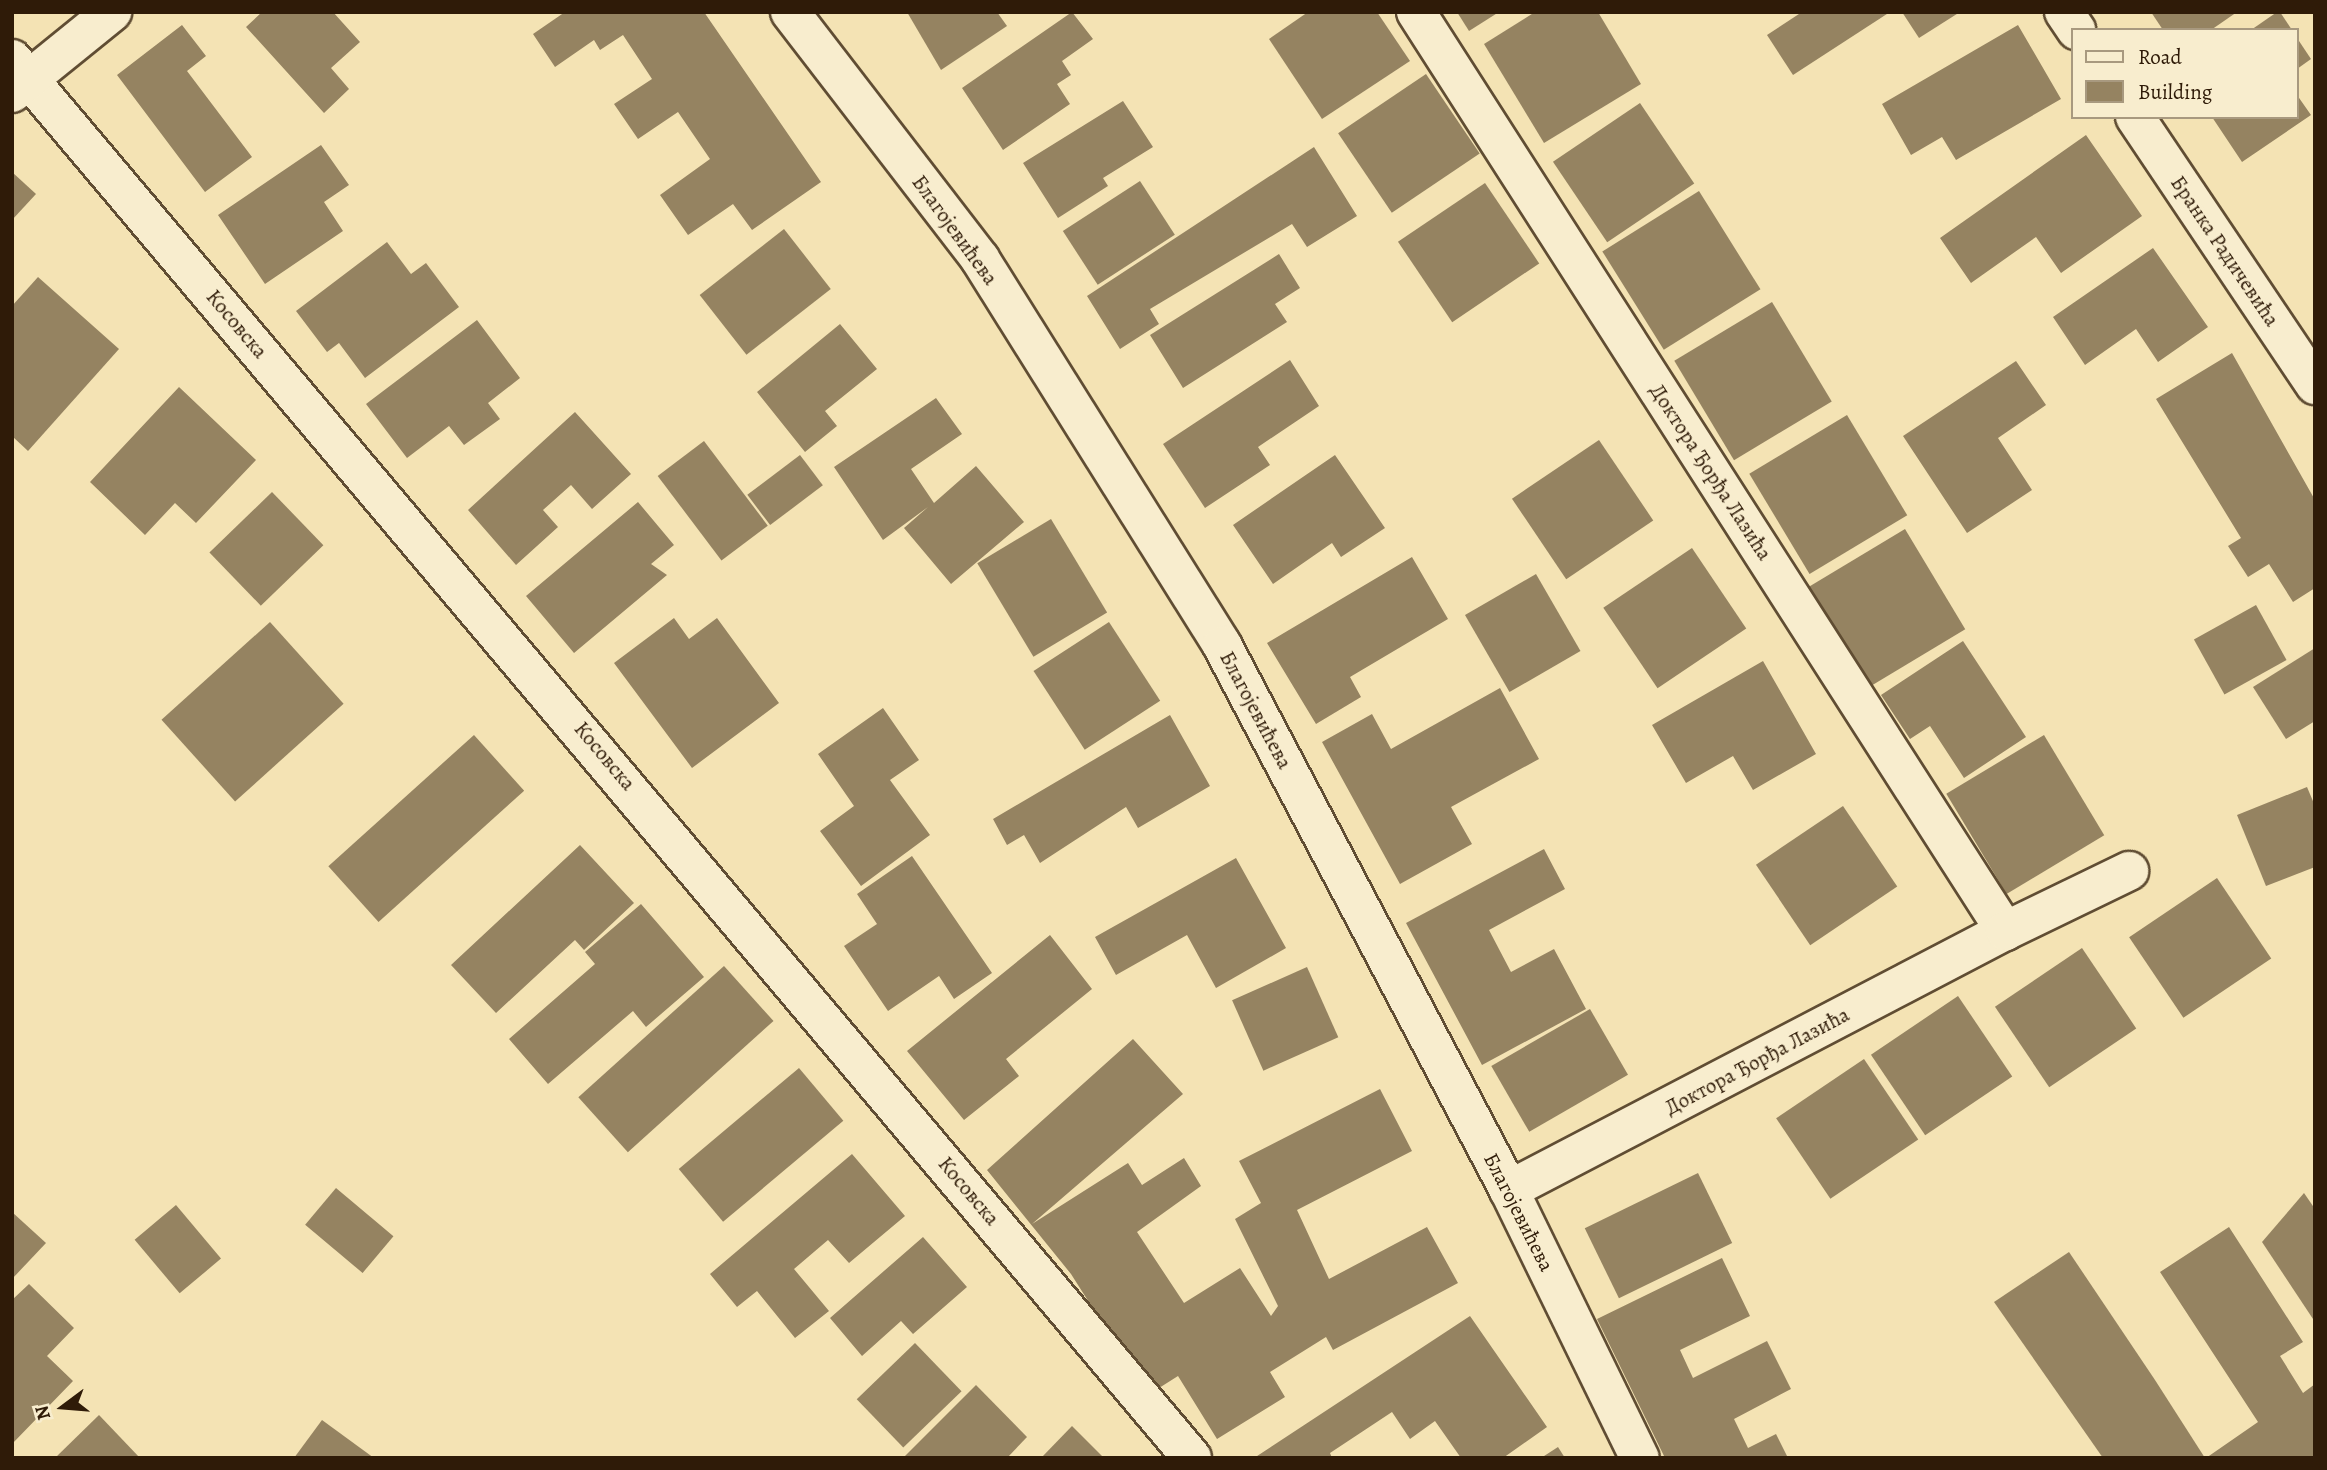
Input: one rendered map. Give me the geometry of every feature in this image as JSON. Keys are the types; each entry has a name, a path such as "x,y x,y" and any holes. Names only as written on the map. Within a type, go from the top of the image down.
{"street":[{"path":"18,77 113,12"},
{"name":"Благојевићева","path":"790,12 980,259 1222,645 1509,1191 1640,1458"},
{"name":"Доктора Ђорђа Лазића","path":"1416,12 2005,931"},
{"path":"2064,12 2075,28"},
{"name":"Косовска","path":"18,77 607,758 1192,1458"},
{"name":"Бранка Радичевића","path":"2136,119 2315,385"},
{"name":"Доктора Ђорђа Лазића","path":"1509,1191 2005,931 2129,871"}],"building":[{"path":"262,12 333,12 360,42 331,68 349,89 324,113 246,27"},
{"path":"565,12 704,12 821,182 752,230 733,204 688,235 660,195 710,159 678,112 638,139 614,104 652,79 623,35 600,50 594,40 555,67 533,34"},
{"path":"907,12 997,12 1007,26 941,70"},
{"path":"1072,12 1093,39 1062,61 1071,75 1057,84 1070,104 1003,150 962,88"},
{"path":"1308,12 1377,12 1410,61 1322,119 1269,39"},
{"path":"1457,12 1499,12 1469,31"},
{"path":"1535,12 1598,12 1641,84 1544,143 1484,44"},
{"path":"1802,12 1890,12 1793,75 1767,35"},
{"path":"1902,12 1960,12 1919,38"},
{"path":"2151,12 2237,12 2214,28 2162,28"},
{"path":"2280,12 2291,28 2254,28"},
{"path":"182,25 206,56 187,71 252,157 205,192 117,75"},
{"path":"2018,25 2061,99 1956,160 1942,137 1911,155 1882,104"},
{"path":"2299,41 2311,59 2299,68"},
{"path":"1426,74 1480,154 1392,213 1338,133"},
{"path":"2299,98 2311,115 2242,162 2213,119 2299,119"},
{"path":"1123,101 1153,147 1103,178 1108,186 1058,218 1023,163"},
{"path":"1640,103 1694,183 1607,242 1553,162"},
{"path":"2086,135 2142,216 2061,273 2036,237 1971,283 1940,238"},
{"path":"321,145 349,185 324,202 343,231 265,284 218,215"},
{"path":"1314,147 1357,216 1307,247 1292,224 1150,309 1159,324 1120,349 1087,296"},
{"path":"12,172 36,194 12,220"},
{"path":"1140,181 1175,235 1098,285 1063,231"},
{"path":"1485,183 1539,263 1452,322 1398,242"},
{"path":"1699,191 1760,289 1664,350 1602,251"},
{"path":"784,229 831,289 746,355 700,295"},
{"path":"387,242 411,274 426,263 459,307 365,378 339,343 327,352 296,311"},
{"path":"2153,248 2208,327 2158,362 2136,329 2085,365 2053,317"},
{"path":"1279,254 1300,288 1275,304 1287,322 1183,388 1150,335"},
{"path":"38,277 119,349 28,451 12,436 12,306"},
{"path":"1772,302 1832,401 1734,460 1674,361"},
{"path":"477,320 520,378 488,403 500,419 464,445 449,426 407,458 366,404"},
{"path":"840,324 877,369 825,411 837,426 805,452 757,392"},
{"path":"2232,353 2315,500 2315,588 2293,602 2269,564 2248,577 2228,546 2241,538 2156,399"},
{"path":"1290,360 1319,406 1258,447 1270,465 1205,508 1163,444"},
{"path":"2016,361 2046,405 1998,438 2032,490 1967,533 1903,436"},
{"path":"179,387 256,460 196,523 175,503 145,535 90,482"},
{"path":"936,398 962,434 911,469 934,503 976,466 1024,522 951,584 904,528 928,507 883,540 834,467"},
{"path":"575,412 631,474 592,509 571,485 543,510 558,527 516,565 468,510"},
{"path":"1847,415 1907,515 1810,574 1749,474"},
{"path":"1599,440 1653,520 1566,579 1512,499"},
{"path":"704,441 768,526 721,561 658,476"},
{"path":"800,455 823,485 770,525 747,495"},
{"path":"1335,455 1385,528 1341,557 1332,543 1273,584 1233,525"},
{"path":"272,492 323,545 261,606 209,552"},
{"path":"638,502 674,545 651,564 667,575 574,653 526,596"},
{"path":"1051,519 1107,612 1033,657 977,563"},
{"path":"1905,529 1965,629 1868,688 1807,588"},
{"path":"1692,548 1746,628 1658,688 1603,608"},
{"path":"1412,557 1448,619 1350,677 1361,697 1316,724 1267,643"},
{"path":"1536,574 1580,651 1509,692 1465,615"},
{"path":"2256,605 2287,660 2224,695 2194,639"},
{"path":"674,618 689,639 717,618 779,703 692,768 614,663"},
{"path":"270,622 344,704 235,801 162,720"},
{"path":"1109,622 1160,701 1085,750 1034,671"},
{"path":"1963,641 2026,737 1964,778 1930,726 1910,739 1881,695"},
{"path":"2315,648 2315,721 2286,739 2253,687"},
{"path":"1763,661 1816,754 1753,790 1733,756 1686,783 1652,725"},
{"path":"1500,688 1539,759 1451,807 1472,844 1400,884 1322,742 1372,714 1391,749"},
{"path":"883,708 919,760 890,780 930,835 861,886 820,831 854,806 818,754"},
{"path":"1170,715 1210,786 1138,828 1126,807 1040,863 1024,835 1007,845 993,819"},
{"path":"474,735 524,791 379,922 328,866"},
{"path":"2044,735 2104,835 2007,894 1946,794"},
{"path":"2307,787 2315,806 2315,867 2266,886 2237,815"},
{"path":"1843,806 1897,886 1810,945 1756,865"},
{"path":"580,845 634,903 584,950 575,940 496,1013 451,965"},
{"path":"1544,849 1565,889 1489,930 1511,972 1554,949 1586,1009 1482,1065 1406,923"},
{"path":"912,856 992,973 954,999 939,976 888,1011 844,946 877,924 857,894"},
{"path":"1236,858 1286,948 1216,988 1187,935 1116,975 1095,937"},
{"path":"2217,878 2271,958 2183,1018 2129,937"},
{"path":"641,904 704,977 646,1027 633,1011 548,1084 509,1039 595,964 585,952"},
{"path":"1050,935 1092,989 1006,1059 1019,1076 964,1120 907,1051"},
{"path":"2082,948 2136,1028 2049,1087 1995,1007"},
{"path":"724,966 774,1021 628,1152 578,1097"},
{"path":"1307,967 1338,1037 1263,1071 1232,1000"},
{"path":"1958,996 2012,1076 1925,1135 1871,1055"},
{"path":"1590,1009 1628,1075 1529,1132 1491,1066"},
{"path":"1133,1039 1183,1094 1032,1224 1128,1163 1142,1185 1184,1158 1201,1186 1137,1232 1184,1303 1240,1268 1271,1316 1278,1306 1235,1219 1261,1203 1239,1161 1380,1089 1412,1151 1297,1210 1329,1279 1427,1227 1458,1283 1333,1350 1326,1337 1270,1372 1285,1397 1217,1439 1178,1376 1148,1395 1071,1274 987,1170"},
{"path":"1864,1059 1918,1139 1830,1199 1776,1118"},
{"path":"799,1068 843,1121 723,1222 679,1169"},
{"path":"852,1154 905,1216 849,1263 828,1240 794,1269 829,1311 795,1338 757,1291 737,1307 710,1274"},
{"path":"1698,1173 1732,1243 1619,1298 1585,1228"},
{"path":"336,1188 393,1236 363,1273 305,1225"},
{"path":"2304,1193 2315,1209 2315,1322 2262,1242"},
{"path":"176,1205 221,1259 180,1293 135,1240"},
{"path":"12,1212 46,1243 12,1279"},
{"path":"2229,1227 2303,1342 2280,1356 2303,1393 2315,1384 2315,1458 2206,1458 2258,1422 2160,1272"},
{"path":"923,1237 967,1287 913,1334 901,1321 862,1356 830,1318"},
{"path":"2069,1252 2205,1458 2103,1458 1994,1302"},
{"path":"1722,1258 1750,1316 1680,1350 1693,1378 1767,1341 1791,1389 1734,1419 1748,1448 1776,1434 1788,1458 1665,1458 1597,1319"},
{"path":"29,1284 74,1328 47,1356 73,1381 12,1444 12,1300"},
{"path":"1470,1316 1547,1427 1503,1458 1461,1458 1435,1421 1410,1439 1392,1412 1330,1453 1332,1458 1254,1458"},
{"path":"915,1343 962,1391 903,1447 857,1399"},
{"path":"976,1385 1027,1437 1007,1458 903,1458"},
{"path":"99,1415 140,1458 55,1458"},
{"path":"322,1420 374,1458 294,1458"},
{"path":"1072,1426 1104,1458 1041,1458"},
{"path":"1558,1447 1565,1458 1541,1458"}]}
